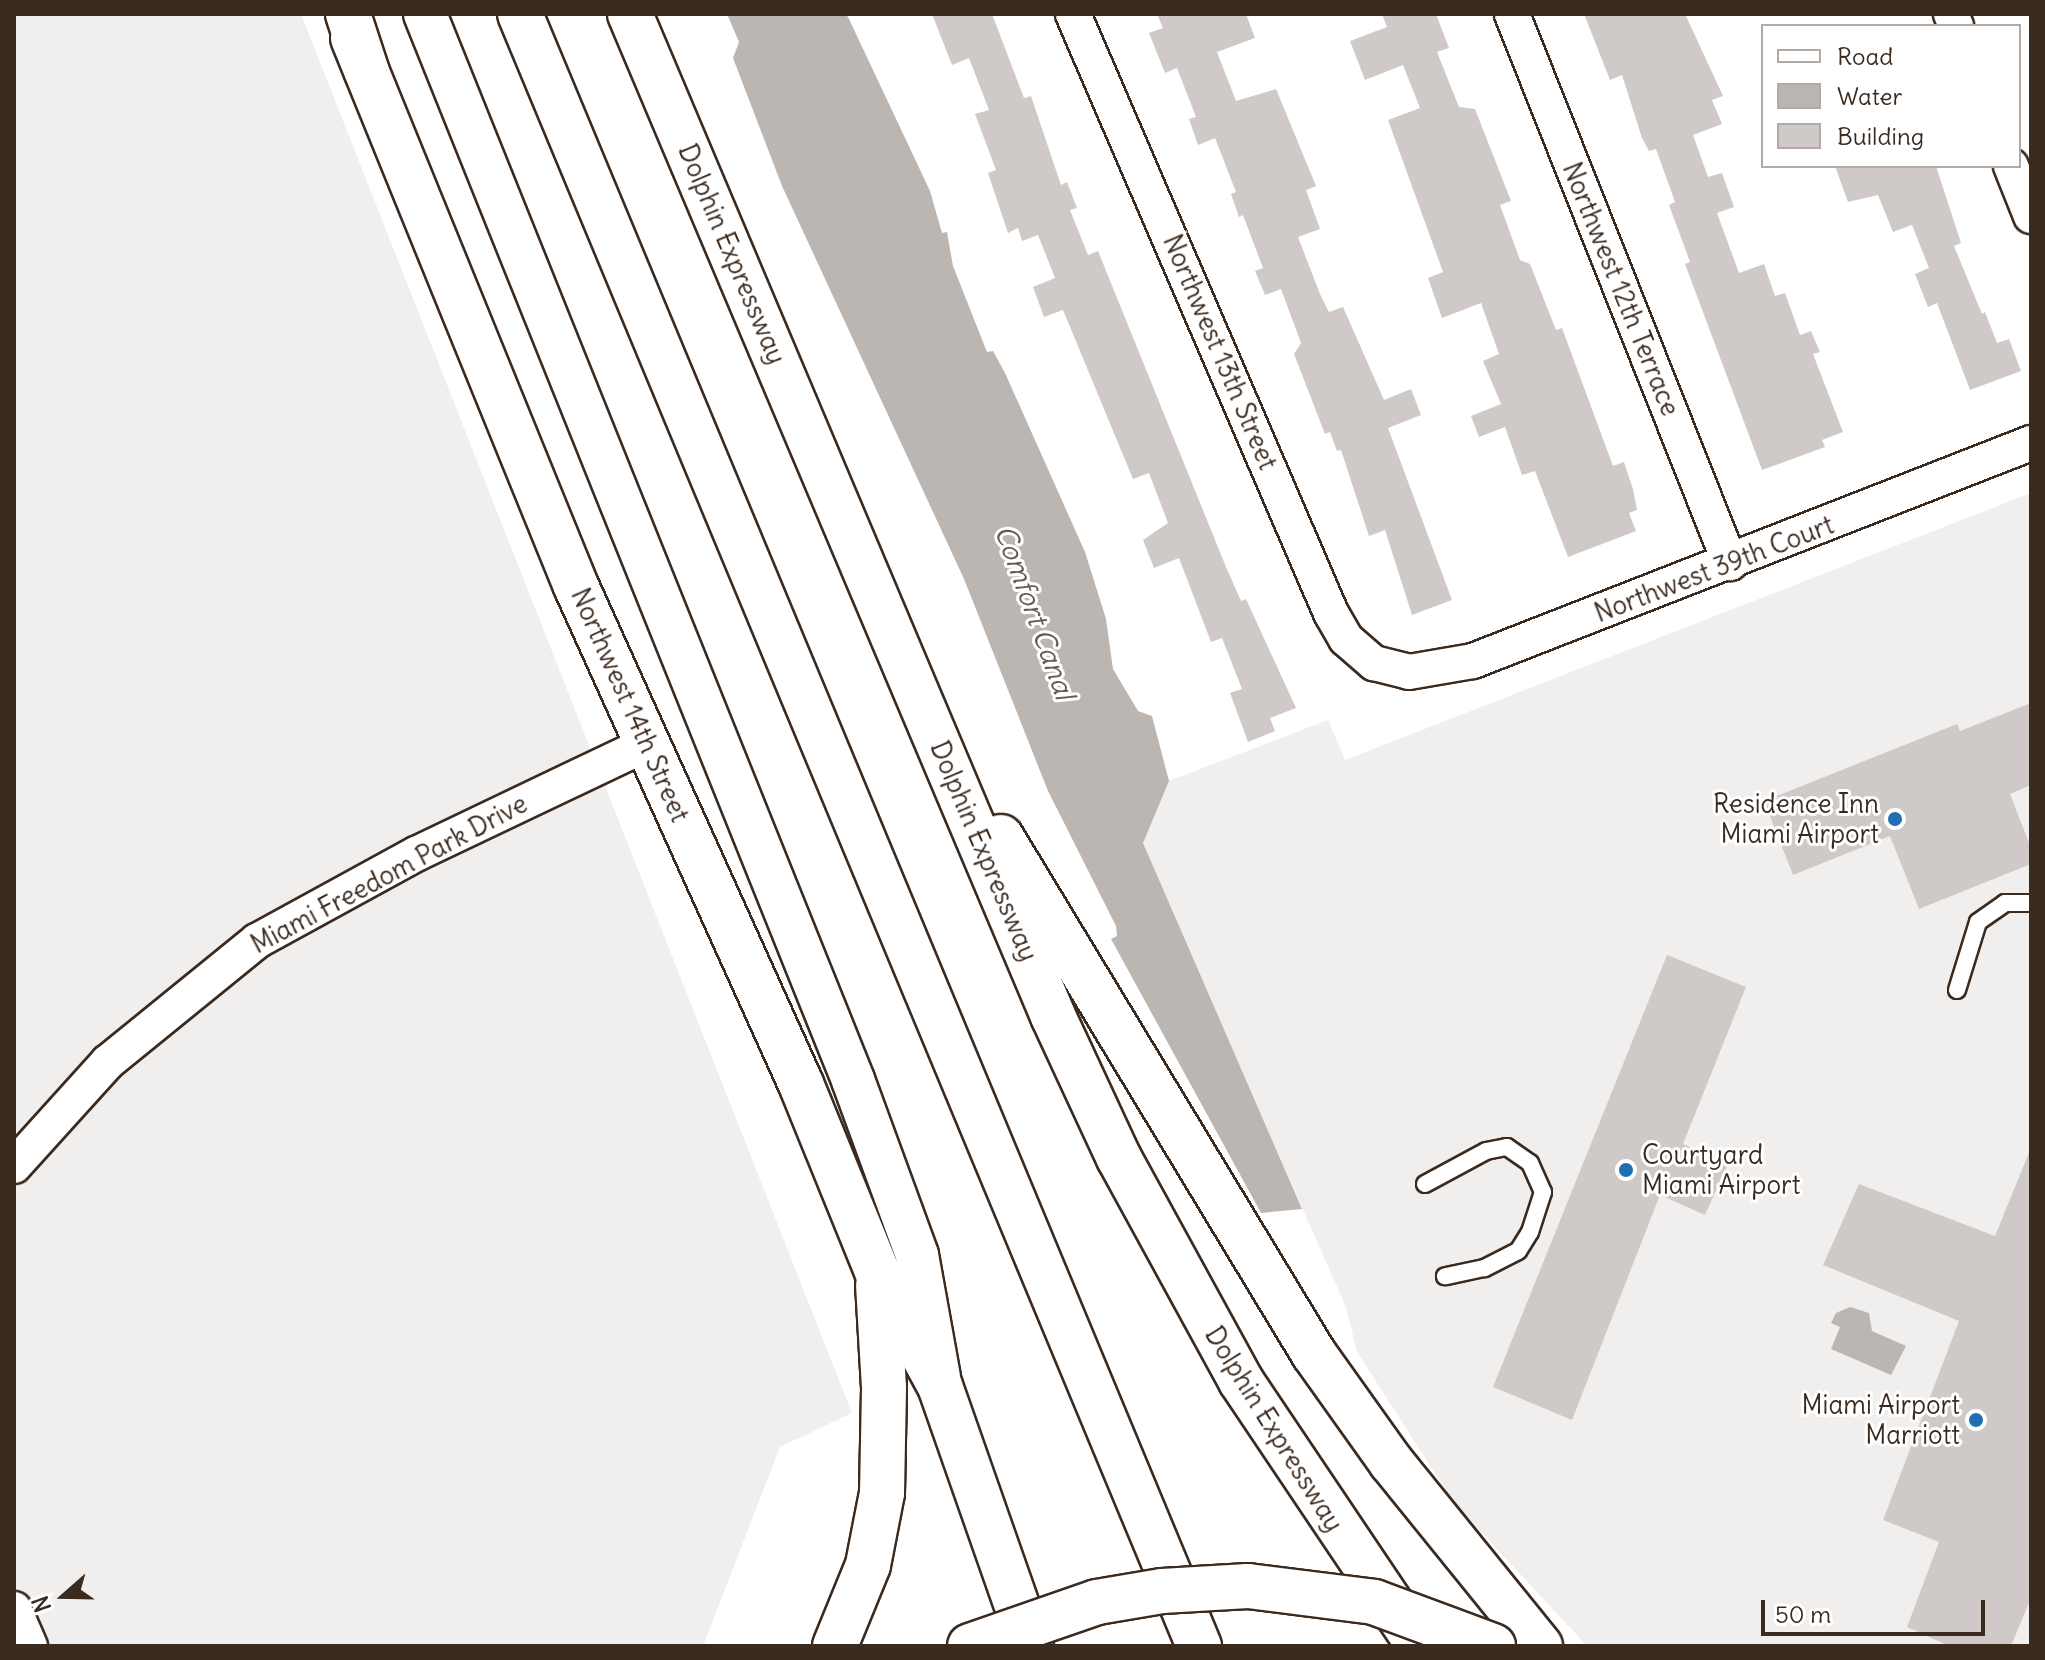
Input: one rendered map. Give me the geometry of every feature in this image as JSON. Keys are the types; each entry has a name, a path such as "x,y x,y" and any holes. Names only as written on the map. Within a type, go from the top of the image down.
{"main road":[{"name":"Northwest 14th Street","path":"345,14 565,560 801,1084 877,1271 940,1386 1031,1646"},
{"path":"520,14 1199,1646"},
{"name":"Dolphin Expressway","path":"630,14 1053,1016 1153,1226 1299,1475 1419,1646"},
{"path":"929,721 1306,1342 1391,1462 1540,1646"},
{"path":"835,1646 868,1565 882,1493 884,1388 877,1271"},
{"path":"970,1646 1097,1602 1162,1591 1248,1586 1374,1602 1493,1646"}],"street":[{"name":"Northwest 14th Street","path":"425,14 853,1080 917,1255 940,1386"},
{"name":"Northwest 13th Street","path":"1073,14 1331,613 1358,652 1391,670"},
{"name":"Northwest 12th Terrace","path":"1512,14 1730,563"},
{"path":"2012,168 2031,216"},
{"name":"Northwest 39th Court","path":"1391,670 1427,672 1473,661 2031,443"},
{"name":"Miami Freedom Park Drive","path":"14,1166 108,1062 257,941 416,854 647,744"},
{"path":"14,1609 30,1646"}],"lane":[{"path":"1957,990 1978,922 2005,903 2031,903"},
{"path":"1425,1184 1486,1151 1507,1147 1530,1163 1543,1192 1530,1232 1518,1251 1484,1268 1445,1276"}],"shaded area":[{"path":"14,14 301,14 852,1413 780,1447 703,1646 14,1646"},
{"path":"2031,493 2031,1646 1587,1646 1454,1503 1357,1352 1346,1307 1148,860 1143,843 1149,826 1169,781 1328,720 1345,760"}],"water":[{"name":"Comfort Canal","path":"727,14 846,14 849,19 930,191 942,233 947,232 953,266 987,352 993,351 1005,373 1085,552 1106,619 1113,669 1138,711 1152,716 1169,781 1143,843 1302,1209 1261,1213 1111,939 1117,936 1116,926 1048,791 964,579 782,186 733,58 739,42"},
{"path":"1850,1307 1869,1313 1872,1331 1906,1346 1891,1375 1831,1349 1840,1327 1831,1323 1836,1313"}],"building":[{"path":"932,14 992,14 1024,98 1031,96 1061,185 1067,182 1077,208 1070,210 1088,255 1098,251 1226,567 1241,601 1246,599 1296,708 1270,718 1275,731 1248,742 1230,693 1242,689 1222,638 1211,642 1179,558 1154,568 1143,540 1168,523 1149,473 1133,479 1063,310 1044,317 1033,287 1055,278 1038,235 1022,241 1018,228 1008,233 988,173 996,170 975,114 989,110 969,58 952,65"},
{"path":"1157,14 1246,14 1255,38 1217,52 1236,101 1276,89 1316,186 1306,190 1320,229 1298,237 1320,294 1329,312 1343,307 1384,400 1411,389 1421,415 1388,428 1452,600 1412,615 1385,530 1369,536 1341,450 1337,451 1330,432 1325,434 1294,354 1301,343 1281,289 1265,295 1255,271 1263,268 1243,215 1239,217 1231,194 1236,192 1215,138 1198,145 1189,119 1196,117 1177,68 1165,73 1149,33 1163,28"},
{"path":"1382,14 1436,14 1449,48 1437,52 1459,107 1475,109 1511,201 1500,205 1520,260 1530,264 1556,330 1562,328 1613,466 1624,462 1637,510 1629,513 1636,531 1568,557 1535,471 1522,475 1505,427 1479,437 1471,416 1501,404 1483,361 1499,354 1481,303 1442,318 1428,278 1443,272 1388,120 1420,108 1403,65 1365,80 1350,41 1387,27"},
{"path":"1584,14 1685,14 1723,96 1712,100 1722,124 1693,135 1708,177 1722,173 1734,207 1717,213 1739,273 1764,264 1775,296 1785,293 1800,335 1811,331 1820,352 1813,354 1843,432 1822,440 1825,447 1762,470 1685,264 1690,262 1669,205 1675,202 1656,149 1649,151 1642,138 1622,75 1610,80"},
{"path":"1836,168 1937,168 1961,243 1954,246 1982,314 1985,312 1997,343 2009,339 2021,371 1970,390 1937,303 1928,307 1915,274 1929,268 1912,225 1893,232 1878,195 1848,202"},
{"name":"Residence Inn Miami Airport","path":"2031,703 2031,785 2010,794 2031,848 2031,864 1919,909 1890,836 1793,875 1764,801 1957,724 1960,731"},
{"name":"Courtyard Miami Airport","path":"1667,955 1746,987 1683,1144 1728,1164 1705,1215 1660,1195 1572,1420 1493,1387"},
{"name":"Miami Airport Marriott","path":"2030,1150 2031,1598 2011,1646 1949,1646 1907,1627 1939,1542 1883,1520 1959,1321 1823,1265 1859,1184 1995,1236"}],"place":[{"name":"Residence Inn Miami Airport","path":"1895,819"},
{"name":"Courtyard Miami Airport","path":"1626,1170"},
{"name":"Miami Airport Marriott","path":"1976,1420"}]}
